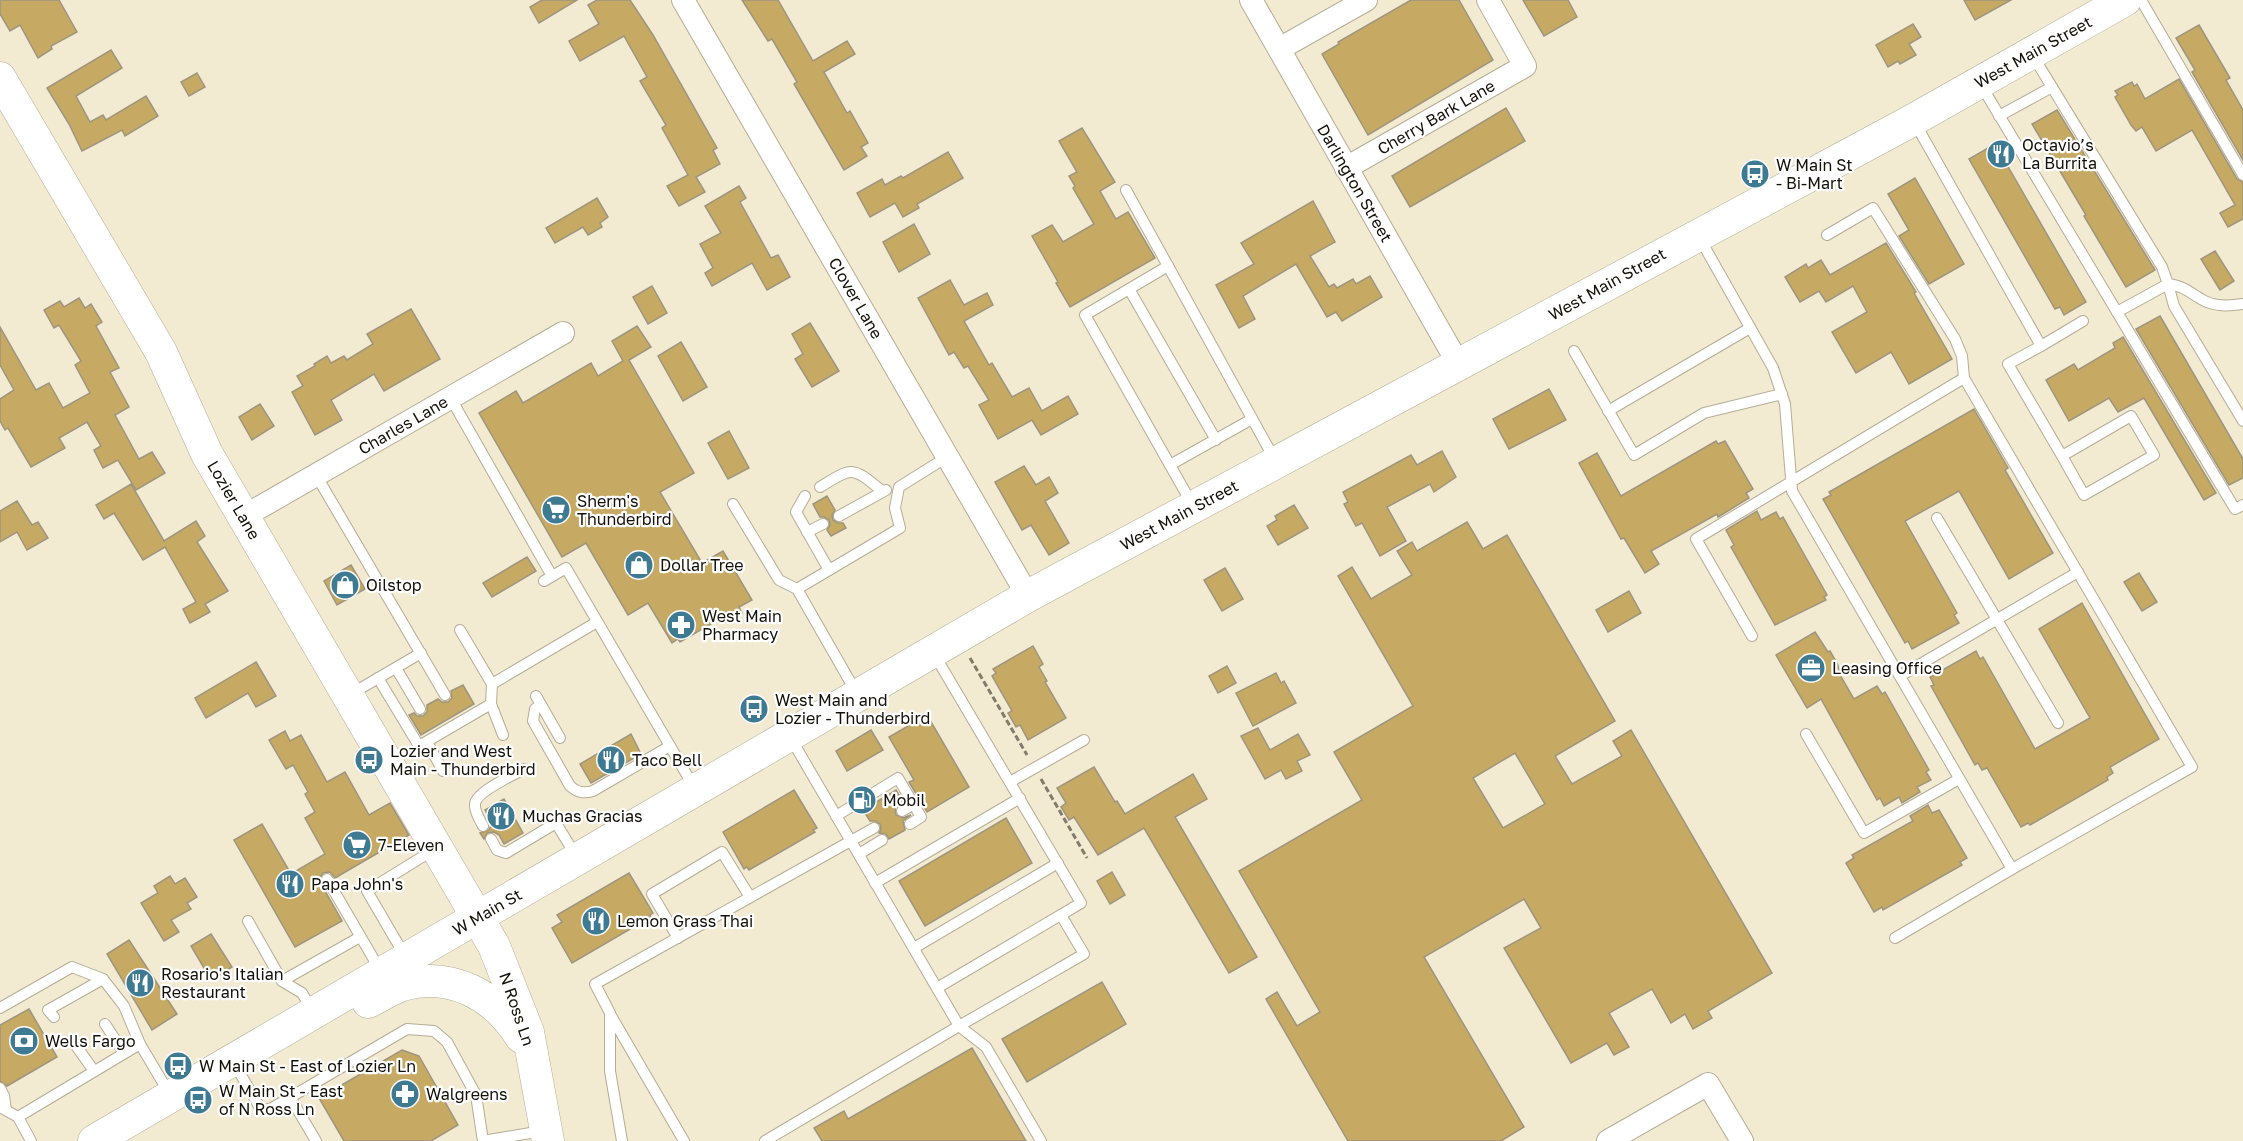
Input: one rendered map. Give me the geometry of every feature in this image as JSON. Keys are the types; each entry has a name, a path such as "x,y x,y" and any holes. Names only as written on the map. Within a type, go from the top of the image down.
{"main road":[{"name":"West Main Street","path":"1028,596 1913,120 2125,0"},
{"name":"Lozier Lane","path":"0,78 161,352 207,454 478,917"},
{"path":"869,688 1028,596"},
{"name":"W Main St","path":"94,1141 869,688"},
{"name":"N Ross Ln","path":"478,917 509,983 528,1032 547,1136"},
{"path":"282,1031 363,1005 398,986 428,981 446,982 476,992 494,1004 512,1022 532,1059"}],"street":[{"name":"Clover Lane","path":"683,0 1028,596"},
{"name":"Darlington Street","path":"1251,0 1459,365"},
{"path":"1279,49 1366,0"},
{"name":"Cherry Bark Lane","path":"1346,168 1525,66 1488,0"},
{"name":"Charles Lane","path":"243,517 562,333"},
{"path":"1608,1141 1708,1084 1742,1141"}],"lane":[{"path":"2140,0 2243,175"},
{"path":"2031,53 2162,267 2174,306 2243,421"},
{"path":"1979,82 2235,509 2243,505"},
{"path":"1999,116 2052,87"},
{"path":"1913,120 2041,346"},
{"path":"1126,190 1276,463"},
{"path":"1827,235 1873,208 1955,339 1962,356 1964,378 2192,766 1895,938"},
{"path":"1697,235 1773,368 1785,404 1792,491 2012,869"},
{"path":"1168,266 1085,315 1194,507"},
{"path":"2117,312 2168,284 2183,286 2203,301 2225,306 2243,304"},
{"path":"1129,289 1216,440"},
{"path":"2062,456 2131,416 2154,455 2085,495 2062,456 2008,364 2083,321"},
{"path":"1608,411 1750,328"},
{"path":"1574,351 1634,455 1704,413 1782,394"},
{"path":"1752,636 1696,539 1964,378"},
{"path":"450,397 548,578 566,568 695,789"},
{"path":"1170,465 1252,419"},
{"path":"839,516 882,491 899,487 947,457"},
{"path":"820,487 844,473 860,473 882,491"},
{"path":"316,476 445,695"},
{"path":"797,589 900,528 896,508 899,487"},
{"path":"805,496 796,512 830,570"},
{"path":"733,504 779,580 797,589 869,688"},
{"path":"1937,518 2058,723"},
{"path":"807,532 824,524"},
{"path":"1900,676 2078,572"},
{"path":"492,684 597,622"},
{"path":"460,630 492,684 491,704 503,735"},
{"path":"933,651 1082,903 937,988"},
{"path":"348,696 421,653"},
{"path":"396,668 420,709"},
{"path":"378,678 419,747 431,736 459,718 491,704"},
{"path":"560,738 538,700 533,720 570,786 585,794 670,746"},
{"path":"1806,734 1864,833 1959,779"},
{"path":"788,735 959,1026 986,1047 1041,1141"},
{"path":"431,736 443,771"},
{"path":"1010,782 1084,740"},
{"path":"483,826 474,807 476,800 483,793 524,769"},
{"path":"836,816 898,778 921,817 910,824"},
{"path":"875,883 1020,798"},
{"path":"902,811 914,804"},
{"path":"491,839 497,850 506,853 556,823 577,859"},
{"path":"684,1141 595,984 874,828"},
{"path":"859,854 882,840"},
{"path":"394,966 367,891 438,848"},
{"path":"678,938 652,894 722,852 750,897"},
{"path":"914,948 1058,863"},
{"path":"327,879 360,937 394,966"},
{"path":"765,1141 1084,954 1060,915"},
{"path":"248,921 282,981 302,993 313,1013"},
{"path":"282,981 360,937"},
{"path":"0,1008 72,967 103,979 124,1006 140,1044 170,1096"},
{"path":"54,1017 48,1010 83,993 103,979"},
{"path":"610,1013 610,1071 622,1141"},
{"path":"105,1024 124,1053"},
{"path":"232,1060 259,1106 264,1110 272,1108 407,1029 434,1031 447,1042 476,1095 483,1141 547,1136"},
{"path":"72,1040 94,1071"},
{"path":"18,1117 140,1044"},
{"path":"0,1088 4,1096 3,1108 18,1117 31,1141"},
{"path":"290,1097 316,1141"}],"building":[{"path":"0,0 59,0 77,32 51,46 52,49 38,58 20,25 10,31 0,14"},
{"path":"542,0 577,0 539,23 530,7"},
{"path":"597,0 630,0 653,35 717,148 713,150 720,164 696,177 705,192 679,206 667,186 688,175 662,128 666,125 640,81 647,77 624,36 580,61 569,41 599,24 588,5"},
{"path":"742,0 778,0 813,61 847,41 855,54 824,72 847,113 850,111 868,143 861,147 867,156 844,170 794,84 797,82 772,39 768,41"},
{"path":"1411,0 1459,0 1493,60 1368,135 1322,54 1339,44 1338,42"},
{"path":"1523,0 1568,0 1577,17 1544,36"},
{"path":"1964,0 2011,0 1975,20"},
{"path":"1913,24 1921,37 1909,44 1916,55 1900,64 1898,61 1888,67 1876,45"},
{"path":"2199,25 2230,78 2226,80 2243,110 2243,160 2192,72 2195,70 2176,38"},
{"path":"111,50 122,68 76,96 90,122 103,115 106,120 146,96 158,116 125,136 122,130 82,151 47,88"},
{"path":"197,73 205,87 189,96 181,82"},
{"path":"2179,79 2237,179 2243,182 2243,219 2228,227 2220,213 2235,205 2192,130 2156,151 2142,127 2136,131 2131,125 2115,97 2118,95 2115,91 2132,82 2134,86 2137,84 2145,99"},
{"path":"1506,108 1525,141 1410,207 1392,176"},
{"path":"2057,110 2155,270 2126,287 2032,124"},
{"path":"1082,128 1115,182 1100,191 1116,219 1128,212 1155,258 1070,307 1032,236 1052,225 1063,242 1094,224 1073,188 1075,186 1069,176 1077,172 1059,141"},
{"path":"1995,144 2086,302 2064,315 2060,307 2055,309 1969,159"},
{"path":"948,152 963,178 917,204 919,208 903,217 895,203 870,217 857,193 882,179 885,185 901,176 903,178"},
{"path":"1915,178 1964,264 1929,284 1899,236 1909,230 1888,194"},
{"path":"739,186 746,198 740,202 771,258 778,255 790,277 767,290 752,263 712,286 705,273 713,268 700,244 721,233 705,206"},
{"path":"597,198 608,217 600,223 602,227 588,235 583,227 555,243 546,228"},
{"path":"1313,201 1335,242 1310,256 1329,287 1334,284 1337,288 1353,279 1356,284 1370,276 1382,297 1342,321 1336,312 1327,317 1296,264 1243,296 1255,319 1239,328 1216,285 1254,264 1241,243"},
{"path":"914,224 930,254 899,272 883,242"},
{"path":"1886,243 1916,292 1914,293 1952,359 1909,384 1891,352 1856,373 1832,332 1867,312 1853,286 1826,302 1819,291 1800,302 1785,277 1806,264 1808,268 1821,260 1830,275"},
{"path":"2215,251 2234,281 2220,290 2201,259"},
{"path":"950,280 964,305 987,293 993,305 964,321 989,365 992,363 1012,397 1029,388 1042,411 1068,396 1078,414 1041,435 1032,420 998,439 979,405 989,400 968,366 964,368 954,352 949,355 918,298"},
{"path":"652,286 667,313 648,324 633,297"},
{"path":"79,298 85,308 91,304 102,322 96,326 119,368 110,372 129,407 115,415 139,459 152,452 165,473 136,490 118,460 103,468 94,450 101,446 87,422 59,438 65,448 31,467 8,428 5,430 0,421 0,399 14,390 0,365 0,327 36,390 49,383 63,408 90,393 75,365 81,361 59,325 54,328 44,310 60,301 64,307"},
{"path":"411,309 440,359 384,391 374,374 331,400 342,420 315,435 292,392 303,386 297,376 327,356 331,363 344,356 347,360 373,344 367,334"},
{"path":"2160,316 2243,459 2243,478 2229,485 2136,329"},
{"path":"810,323 839,371 812,387 795,359 803,354 792,334"},
{"path":"637,326 651,347 629,360 694,473 660,492 702,563 723,551 752,600 739,607 742,613 729,620 726,615 680,642 678,639 672,643 648,603 628,615 586,543 562,557 479,413 516,391 523,403 591,363 598,376 623,361 612,341"},
{"path":"2123,337 2216,493 2204,500 2144,398 2118,412 2109,398 2069,421 2046,380 2074,364 2078,370 2115,348 2113,343"},
{"path":"681,342 707,387 683,401 658,356"},
{"path":"1549,389 1566,420 1509,449 1493,419"},
{"path":"260,404 274,426 252,440 239,417"},
{"path":"1974,409 2008,468 2005,470 2053,553 2009,579 1959,491 1905,521 1957,613 1954,615 1959,623 1912,649 1908,641 1905,643 1823,499 1831,495 1829,492"},
{"path":"729,431 749,468 728,479 708,443"},
{"path":"1716,441 1718,444 1725,441 1753,489 1746,493 1749,498 1718,517 1717,514 1651,551 1659,564 1645,573 1624,538 1621,539 1579,463 1597,453 1621,496"},
{"path":"1442,451 1456,477 1434,492 1430,484 1387,507 1406,541 1380,556 1362,523 1356,526 1344,504 1348,502 1343,492 1411,455 1417,465"},
{"path":"1024,466 1036,485 1049,477 1058,493 1045,501 1069,543 1049,555 1031,525 1022,530 995,482"},
{"path":"131,484 164,541 196,521 205,536 197,542 228,591 205,604 210,612 190,623 183,609 196,602 165,547 143,560 114,513 104,519 96,505"},
{"path":"827,496 835,510 832,515 833,520 843,523 846,528 831,536 827,530 830,525 829,520 820,517 813,504"},
{"path":"17,501 32,525 38,522 48,538 27,550 17,532 0,542 0,511"},
{"path":"1294,505 1308,528 1278,545 1267,526 1277,520 1275,516"},
{"path":"1757,511 1761,520 1776,512 1780,519 1783,517 1827,595 1824,597 1826,600 1775,625 1731,547 1734,545 1726,530"},
{"path":"1467,522 1483,549 1507,535 1615,721 1555,756 1572,784 1622,756 1613,741 1631,730 1772,973 1708,1011 1712,1018 1693,1029 1685,1014 1671,1023 1652,989 1609,1013 1629,1047 1614,1055 1607,1043 1571,1063 1504,948 1541,928 1524,899 1424,957 1524,1127 1501,1141 1348,1141 1266,999 1277,992 1297,1026 1320,1012 1239,871 1362,800 1334,752 1413,706 1338,576 1352,567 1371,599 1412,575 1397,551 1412,542 1417,551","holes":["1515,753 1545,804 1503,828 1473,778"]},
{"path":"527,557 536,571 492,597 483,583"},
{"name":"Oilstop","path":"351,565 365,589 337,605 324,581"},
{"path":"1225,568 1243,599 1222,611 1204,580"},
{"path":"2139,573 2157,602 2142,611 2124,582"},
{"path":"1629,591 1641,613 1608,632 1596,610"},
{"path":"2082,603 2159,739 2110,767 2113,773 2107,777 2108,780 2030,825 2028,823 2021,827 1987,768 1982,770 1978,763 1975,765 1931,686 1934,685 1930,677 1976,651 1980,659 1983,657 2035,749 2090,718 2039,629"},
{"path":"1815,632 1837,663 1839,673 1854,699 1877,686 1882,694 1885,692 1929,770 1926,772 1931,780 1917,787 1920,792 1902,803 1899,797 1884,806 1880,798 1877,800 1821,699 1807,708 1776,655"},
{"path":"1033,646 1043,664 1039,667 1047,681 1045,682 1066,718 1028,740 1020,725 1016,727 1008,713 1012,711 992,676 996,673 993,669"},
{"path":"256,662 276,696 256,707 248,693 206,718 195,698"},
{"path":"1227,666 1236,683 1218,693 1209,676"},
{"path":"1276,673 1281,683 1284,681 1296,703 1253,726 1236,693"},
{"path":"463,685 474,704 421,735 409,715 414,713 417,716 423,716 427,712 427,705 438,699 448,702 452,698 451,691"},
{"path":"927,715 969,787 927,812 909,782 914,780 889,737"},
{"path":"1258,728 1270,750 1298,734 1310,755 1297,761 1302,771 1286,779 1281,770 1265,779 1241,736"},
{"path":"871,730 883,750 847,771 836,751"},
{"path":"285,731 290,741 301,735 327,782 345,772 369,815 390,803 409,835 335,878 330,872 323,873 320,882 342,921 295,947 234,840 262,824 291,874 325,854 305,818 315,812 305,794 308,792 293,765 286,769 269,740"},
{"name":"Taco Bell","path":"631,734 641,754 591,783 580,764"},
{"path":"1094,767 1125,814 1193,774 1207,799 1175,817 1257,957 1229,973 1144,828 1098,855 1074,817 1069,820 1061,807 1066,803 1057,788"},
{"path":"794,790 817,828 813,830 815,832 749,870 747,867 744,869 723,832"},
{"path":"896,790 903,802 895,808 896,815 903,818 911,815 903,821 905,830 889,839 886,834 879,833 880,824 870,821 863,810"},
{"name":"Muchas Gracias","path":"504,799 523,833 504,844 499,835 494,832 487,833 484,839 480,833 489,830 492,822 485,810"},
{"path":"1928,805 1932,813 1939,810 1967,858 1960,862 1962,865 1883,910 1882,907 1874,912 1846,863 1854,858 1852,855 1913,821 1910,816"},
{"path":"1006,818 1032,863 925,926 899,881"},
{"path":"1112,872 1125,895 1110,904 1097,881"},
{"path":"629,873 653,913 651,917 572,963 552,928 562,922 557,915"},
{"path":"170,876 175,884 185,878 197,897 187,903 191,909 171,920 179,932 164,941 141,903 158,893 154,886"},
{"path":"211,934 232,967 218,976 215,971 208,975 191,946"},
{"name":"Rosario's Italian Restaurant","path":"129,940 177,1014 152,1030 107,954"},
{"path":"1102,982 1126,1024 1027,1082 1002,1039"},
{"name":"Wells Fargo","path":"29,1009 57,1057 7,1086 0,1081 0,1025"},
{"path":"972,1048 1026,1141 822,1141 814,1128 844,1111 848,1119"},
{"name":"Walgreens","path":"402,1050 419,1056 458,1125 431,1141 344,1141 319,1098"}],"place":[{"name":"Octavio’s La Burrita","path":"2001,154"},
{"name":"W Main St - Bi-Mart","path":"1755,174"},
{"name":"Sherm's Thunderbird","path":"556,510"},
{"name":"Dollar Tree","path":"639,565"},
{"name":"Oilstop","path":"345,585"},
{"name":"West Main Pharmacy","path":"681,625"},
{"name":"Leasing Office","path":"1811,668"},
{"name":"West Main and Lozier - Thunderbird","path":"754,709"},
{"name":"Lozier and West Main - Thunderbird","path":"369,760"},
{"name":"Taco Bell","path":"611,760"},
{"name":"Mobil","path":"862,800"},
{"name":"Muchas Gracias","path":"501,816"},
{"name":"7-Eleven","path":"357,845"},
{"name":"Papa John's","path":"290,884"},
{"name":"Lemon Grass Thai","path":"596,921"},
{"name":"Rosario's Italian Restaurant","path":"140,983"},
{"name":"Wells Fargo","path":"24,1041"},
{"name":"W Main St - East of Lozier Ln","path":"178,1066"},
{"name":"Walgreens","path":"405,1094"},
{"name":"W Main St - East of N Ross Ln","path":"198,1100"}]}
